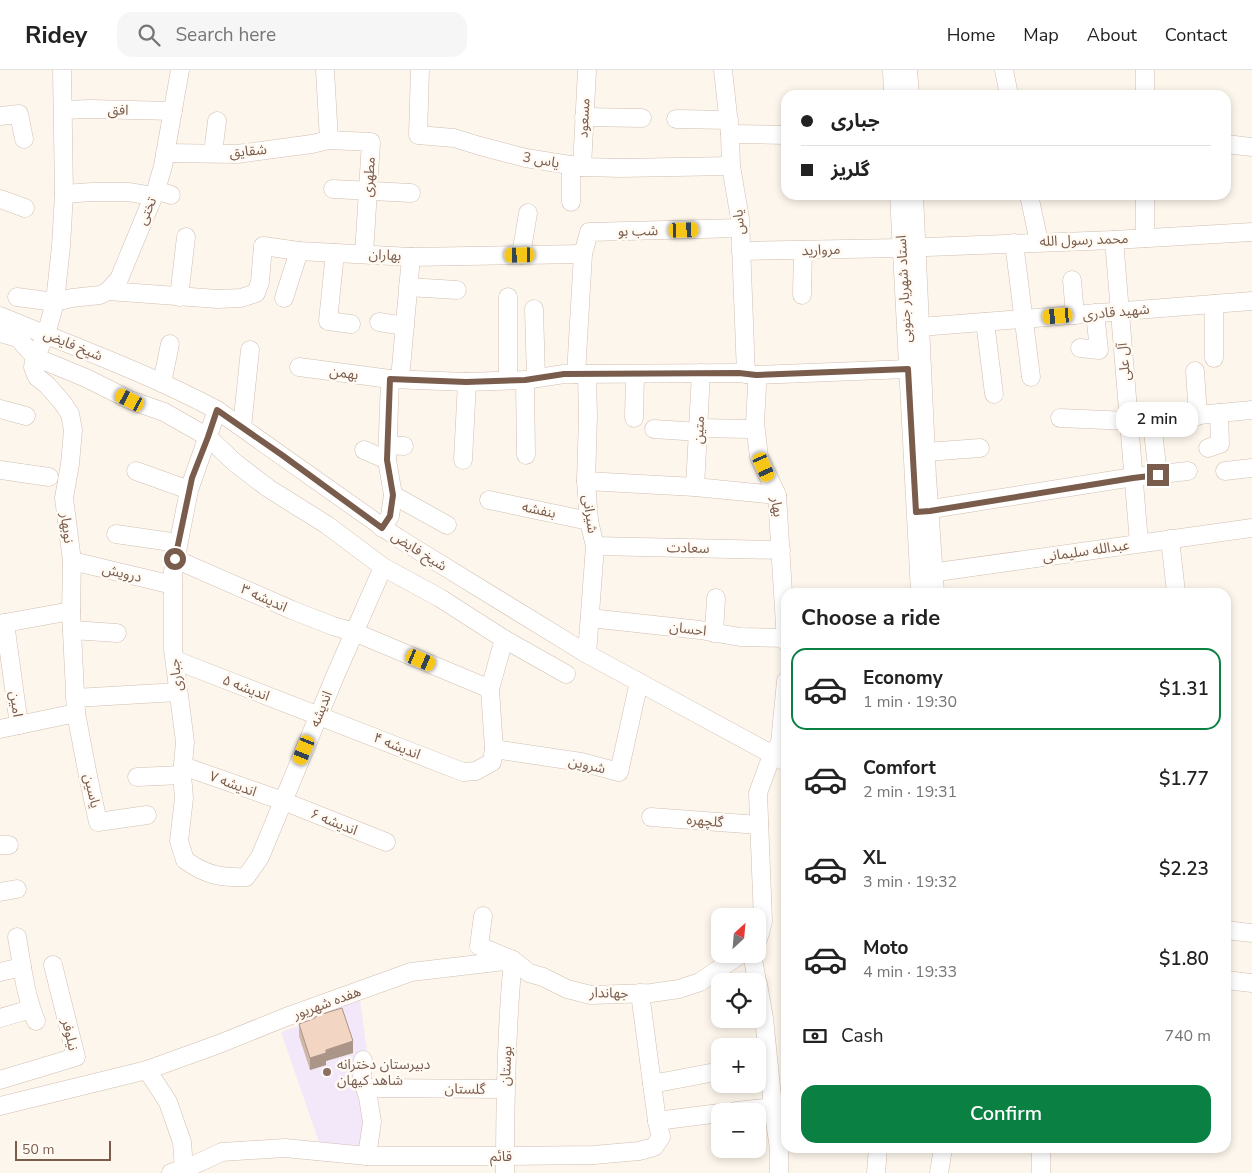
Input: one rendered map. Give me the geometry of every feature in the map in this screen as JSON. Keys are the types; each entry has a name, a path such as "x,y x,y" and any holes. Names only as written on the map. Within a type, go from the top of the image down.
{"street":[{"path":"35,357 46,335 55,302 61,246 64,194 62,70"},
{"name":"تختی","path":"108,292 119,279 160,194 165,153 180,70"},
{"path":"324,70 330,140"},
{"name":"یاس 3","path":"420,70 418,136 454,138 526,158 576,166 621,168 731,166"},
{"name":"مسعود","path":"571,202 584,117 587,70"},
{"name":"یاس","path":"723,70 730,127 731,166 740,219 751,374"},
{"path":"892,70 893,90"},
{"path":"908,70 910,90"},
{"path":"1004,70 1008,90"},
{"path":"1145,70 1145,90"},
{"name":"افق","path":"63,110 173,111"},
{"path":"0,116 19,114 24,139"},
{"path":"584,117 642,118"},
{"path":"676,119 781,134"},
{"path":"213,153 217,120"},
{"name":"شقایق","path":"165,153 237,154 330,140"},
{"name":"مطهری","path":"330,140 371,142 364,254"},
{"path":"1231,145 1252,147"},
{"path":"333,189 411,193"},
{"path":"64,194 92,192 160,194"},
{"name":"استاد شهریار جنوبی","path":"899,200 909,247 920,328 920,451 927,573 933,588"},
{"name":"استاد شهریار جنوبی","path":"914,200 909,247 908,369 920,451"},
{"path":"1030,200 1039,242"},
{"path":"1145,200 1146,238"},
{"path":"2,205 25,208"},
{"path":"520,255 528,212"},
{"name":"شب بو","path":"583,254 589,232 740,228"},
{"name":"محمد رسول الله","path":"909,247 1114,240 1252,232"},
{"path":"179,297 186,237"},
{"name":"آل علی","path":"1114,240 1138,543"},
{"path":"1014,243 1025,280 1023,319 1031,377"},
{"name":"بهاران","path":"108,292 218,299 241,298 256,293 260,282 263,246 299,251 411,257 583,254"},
{"name":"مروارید","path":"741,251 909,247"},
{"path":"802,295 803,250"},
{"path":"284,298 299,251"},
{"path":"335,253 328,321 350,324"},
{"path":"582,374 583,254"},
{"path":"382,528 390,516 393,495 395,379 405,326 411,257"},
{"path":"1072,280 1075,315"},
{"path":"408,287 457,290"},
{"path":"17,298 55,302 108,292"},
{"path":"508,297 523,379 526,455"},
{"name":"شهید قادری","path":"920,328 1252,301"},
{"path":"1214,304 1214,358"},
{"path":"523,379 534,309"},
{"path":"1080,348 1100,350 1095,314"},
{"name":"شیخ فایض","path":"0,316 97,354 186,393 217,410 382,528 587,654 779,758"},
{"path":"379,322 405,326"},
{"path":"984,322 994,394"},
{"name":"شیخ فایض","path":"0,333 18,338 35,357 86,378 130,400 164,412 208,437 234,462 268,488 327,525 383,567 440,598 504,639 566,674"},
{"path":"162,383 170,344"},
{"path":"242,427 250,350"},
{"name":"نوبهار","path":"35,357 33,367 37,378 47,385 62,402 70,414 73,430 64,498 72,561 71,611 76,705"},
{"name":"بهمن","path":"299,366 395,379 466,382 523,379 564,374 751,374 908,369"},
{"path":"1194,371 1193,416 1252,410"},
{"name":"متین","path":"695,487 701,373"},
{"name":"شیرانی","path":"582,374 588,416 586,481 590,521 595,546 587,654"},
{"path":"634,418 635,374"},
{"name":"بهار","path":"751,374 757,386 755,422 759,456 777,495 784,588"},
{"path":"463,460 466,382"},
{"path":"0,409 26,416"},
{"name":"جباری","path":"217,410 192,478 173,572 173,649 184,742 184,798 179,841 185,860 200,871 228,878 246,877"},
{"path":"1208,448 1220,444 1219,413"},
{"path":"1151,414 1158,475"},
{"path":"1060,418 1129,421"},
{"path":"654,428 699,430 748,429"},
{"path":"920,451 980,448"},
{"path":"364,450 393,450"},
{"path":"1225,471 1252,468"},
{"path":"0,470 49,477"},
{"path":"136,471 189,490"},
{"path":"923,511 1188,471"},
{"path":"586,481 695,487 777,495"},
{"path":"393,495 447,525"},
{"name":"بنفشه","path":"488,500 590,521"},
{"name":"عبدالله سلیمانی","path":"927,573 1252,528"},
{"name":"اندیشه ۳","path":"116,534 177,551 292,610 354,632 490,689"},
{"path":"1170,539 1176,588"},
{"name":"سعادت","path":"595,546 782,550"},
{"name":"درویش","path":"72,561 173,585"},
{"name":"اندیشه","path":"246,877 260,857 318,715 383,567"},
{"name":"استاد شهریار جنوبی","path":"921,588 927,573"},
{"path":"714,633 716,598"},
{"path":"2,623 71,611"},
{"name":"احسان","path":"590,618 740,637 781,640"},
{"name":"امین","path":"2,623 19,725"},
{"path":"72,630 117,633"},
{"path":"494,749 490,689 504,639"},
{"name":"اندیشه ۵","path":"175,660 318,715"},
{"name":"شروین","path":"494,749 581,762 619,772 639,682"},
{"path":"0,729 19,725 76,705 178,692"},
{"name":"یاسین","path":"76,705 98,822 146,815"},
{"name":"اندیشه ۴","path":"318,715 463,772 476,771 492,762 494,749"},
{"path":"762,908 758,793 779,758 781,732"},
{"name":"اندیشه ۷","path":"137,776 183,771 283,801"},
{"name":"اندیشه ۶","path":"283,801 386,842"},
{"name":"گلچهره","path":"651,816 759,825"},
{"path":"0,892 18,889"},
{"name":"جهاندار","path":"484,916 479,946 513,960 529,973 591,995 680,989 700,982 728,963"},
{"path":"1231,930 1252,932"},
{"path":"0,1018 33,1015 17,937"},
{"name":"هفده شهریور","path":"0,1106 147,1070 410,972 513,960"},
{"name":"بوستان","path":"505,1164 505,1089 513,960"},
{"name":"نیلوفر","path":"0,1080 76,1056 53,965"},
{"path":"0,972 22,967"},
{"path":"1231,981 1252,983"},
{"name":"قائم","path":"186,1170 222,1152 285,1148 367,1156 505,1164 639,1151 654,1147 661,1137 657,1121 640,993"},
{"path":"766,1028 780,1107 779,1173"},
{"path":"363,1060 362,1079 372,1122 367,1156"},
{"path":"147,1070 168,1102 182,1142 186,1170"},
{"path":"652,1084 710,1074"},
{"name":"گلستان","path":"365,1088 505,1089"},
{"path":"766,1108 780,1107"},
{"path":"657,1121 711,1114"},
{"path":"876,1173 878,1153"},
{"path":"939,1173 942,1153"},
{"path":"1040,1173 1041,1153"}],"shaded area":[{"name":"دبیرستان دخترانه شاهد کیهان","path":"360,999 368,1058 368,1112 364,1143 356,1147 355,1144 349,1146 319,1142 281,1032 312,1021 311,1012"}],"building":[{"path":"342,1008 353,1041 326,1050 326,1053 310,1058 299,1024 316,1016"}],"place":[{"name":"دبیرستان دخترانه شاهد کیهان","path":"327,1072"}],"route":[{"path":"175,559 192,478 217,410 382,528 390,516 393,495 387,460 390,379 466,382 525,380 564,374 739,373 756,375 908,369 916,512 1158,475"}]}
